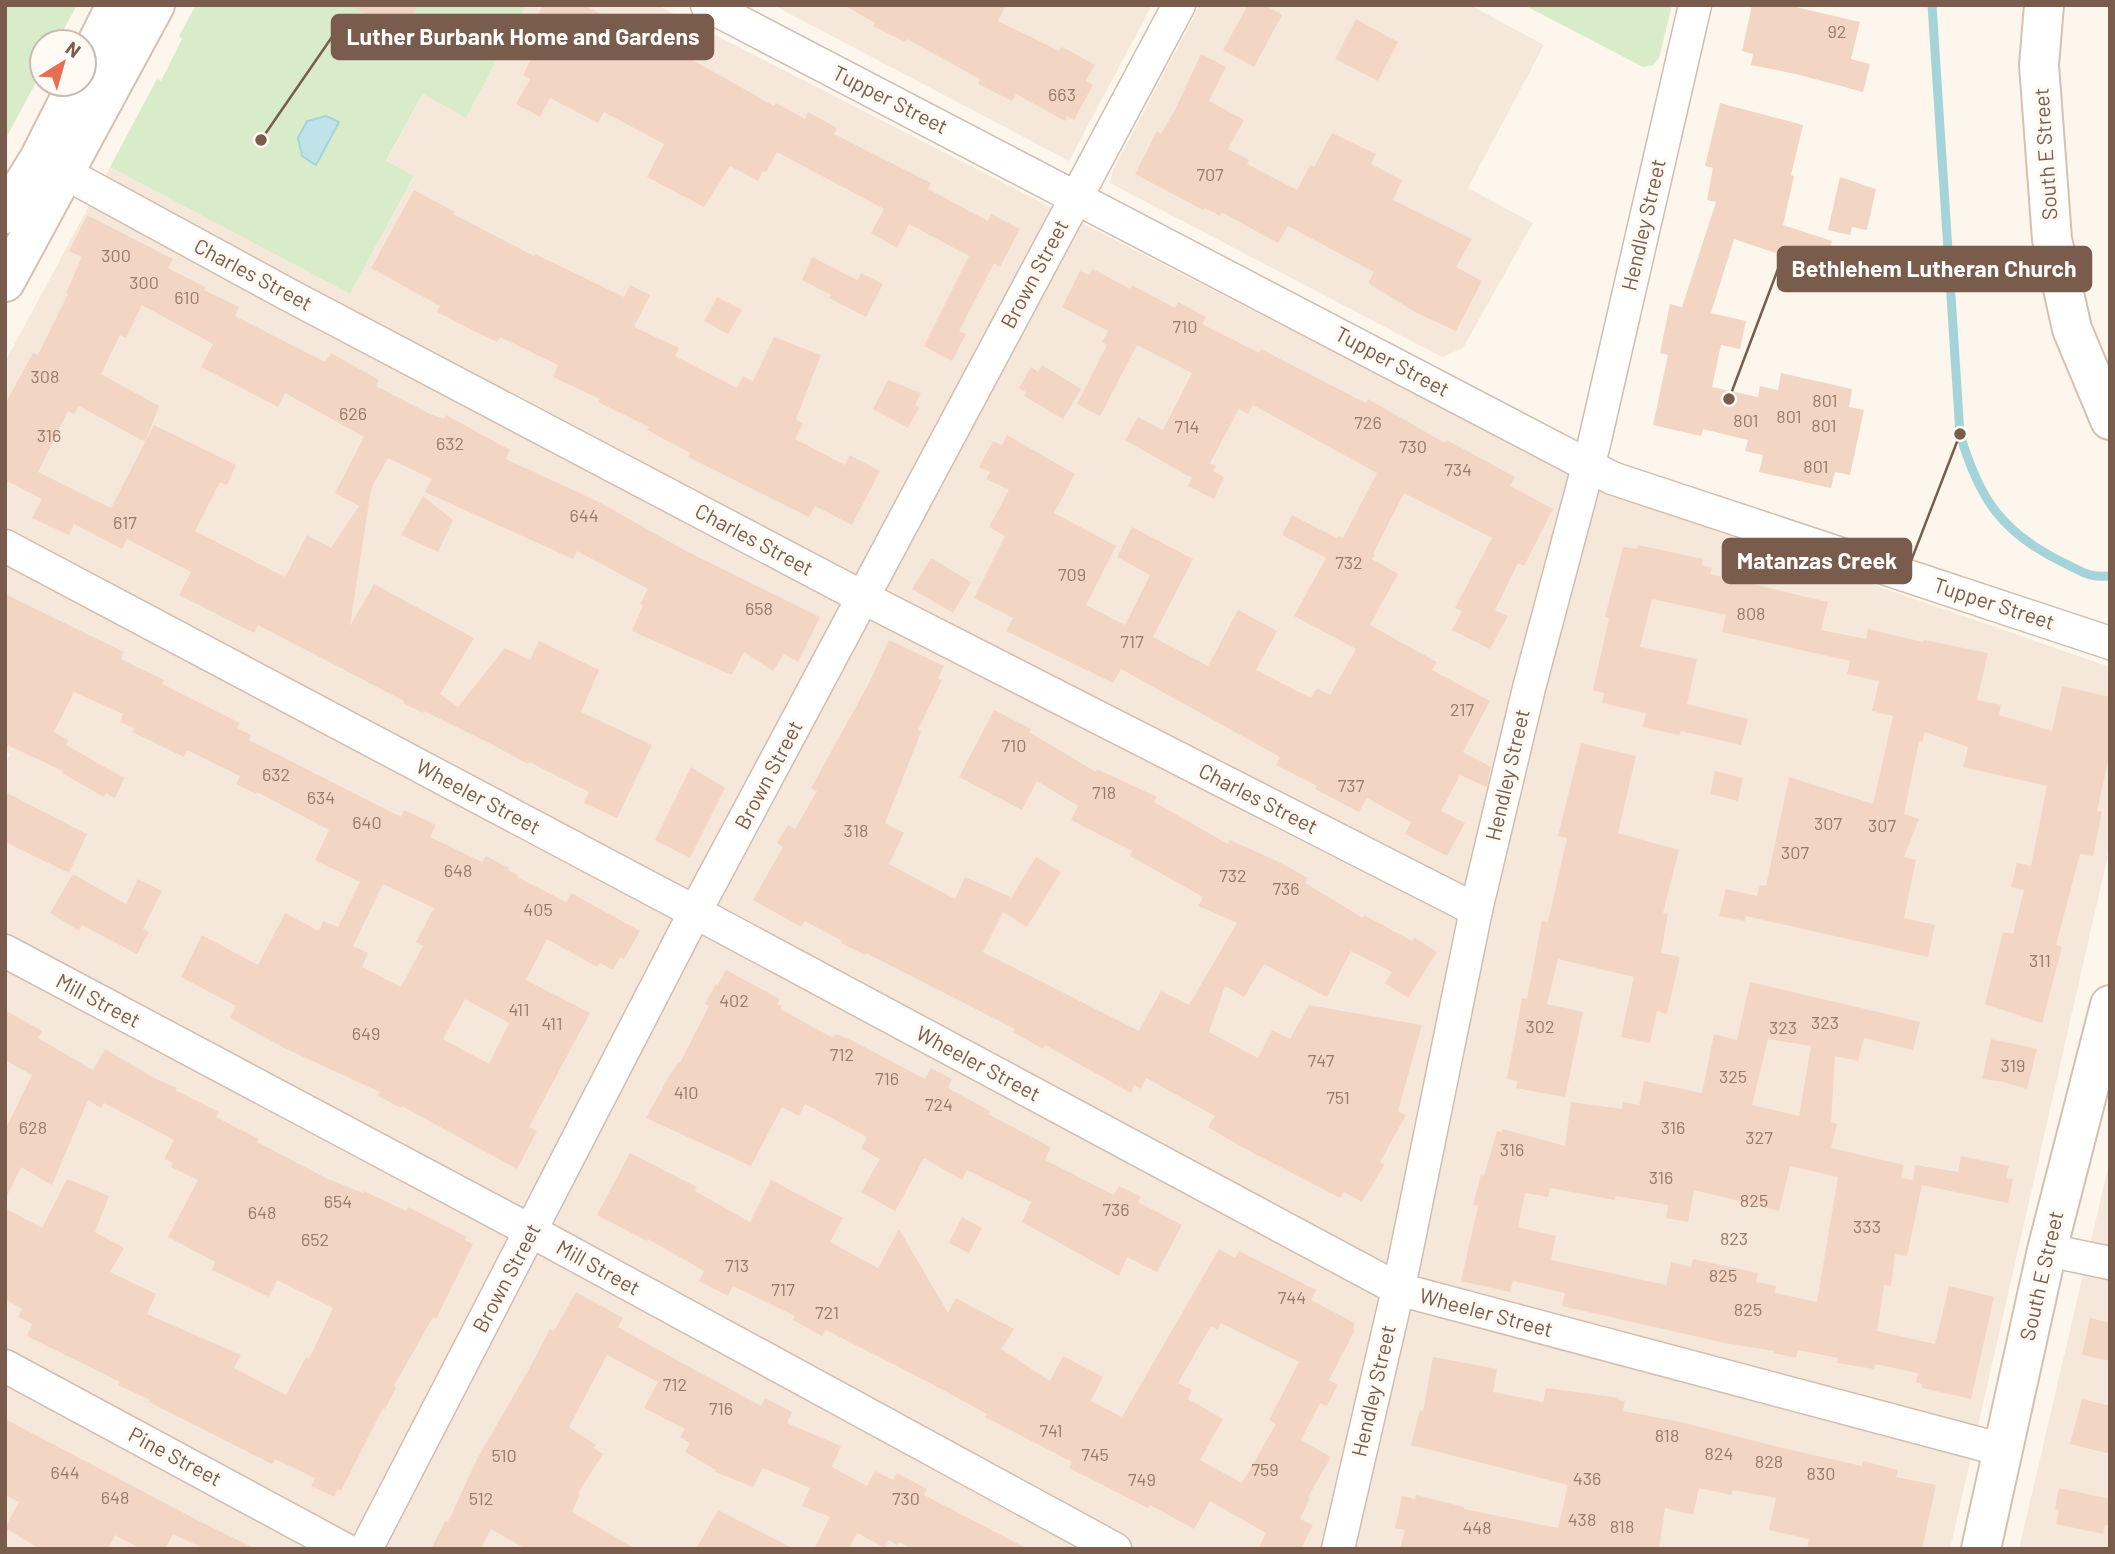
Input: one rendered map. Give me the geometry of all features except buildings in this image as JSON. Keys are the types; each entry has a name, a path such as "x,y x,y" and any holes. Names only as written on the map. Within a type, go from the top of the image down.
{"street":[{"path":"98,41 116,5"},
{"path":"5,214 51,166 155,5"},
{"name":"Tupper Street","path":"707,5 1612,478 2110,642"},
{"name":"Brown Street","path":"366,1549 695,912 1179,5"},
{"name":"Hendley Street","path":"1338,1549 1398,1289 1476,910 1529,688 1594,444 1695,5"},
{"name":"South E Street","path":"2044,5 2039,65 2052,239 2072,329 2110,420"},
{"path":"5,282 51,166 72,98"},
{"name":"Charles Street","path":"51,166 287,294 864,598 1476,910"},
{"name":"Wheeler Street","path":"5,546 1398,1289 2003,1450"},
{"name":"Mill Street","path":"5,951 531,1231 1115,1549"},
{"name":"South E Street","path":"1981,1549 2047,1250 2110,1004"},
{"path":"2047,1250 2110,1263"},
{"name":"Pine Street","path":"5,1366 344,1549"}],"shaded area":[{"path":"526,5 657,5 1606,492 2110,667 2110,834 2107,859 1950,1549 5,1549 5,765 10,754 5,751 5,362 110,167 350,294 414,177 386,162 423,94 466,118"},
{"path":"773,5 1152,5 1069,161"},
{"path":"1200,5 1470,5 1544,45 1468,188 1533,223 1463,348 1442,357 1110,183 1113,170"},
{"path":"2110,1159 2110,1549 2019,1549"}],"green space":[{"path":"5,5 77,5 65,28 28,28 28,97 5,140"},
{"path":"196,5 526,5 466,118 423,94 421,97 386,161 414,176 350,294 110,167 157,79 161,81 182,39 179,36"},
{"path":"1524,5 1672,5 1659,58 1653,65 1643,67"}],"water":[{"path":"326,116 339,122 316,165 302,156 298,138 307,121"}],"waterway":[{"path":"1932,5 1960,434 1967,457 1996,512 2024,539 2076,569 2091,575 2110,576"}],"place":[{"name":"Luther Burbank Home and Gardens","path":"261,140"},
{"name":"Bethlehem Lutheran Church","path":"1729,399"},
{"name":"Matanzas Creek","path":"1960,434"}]}
